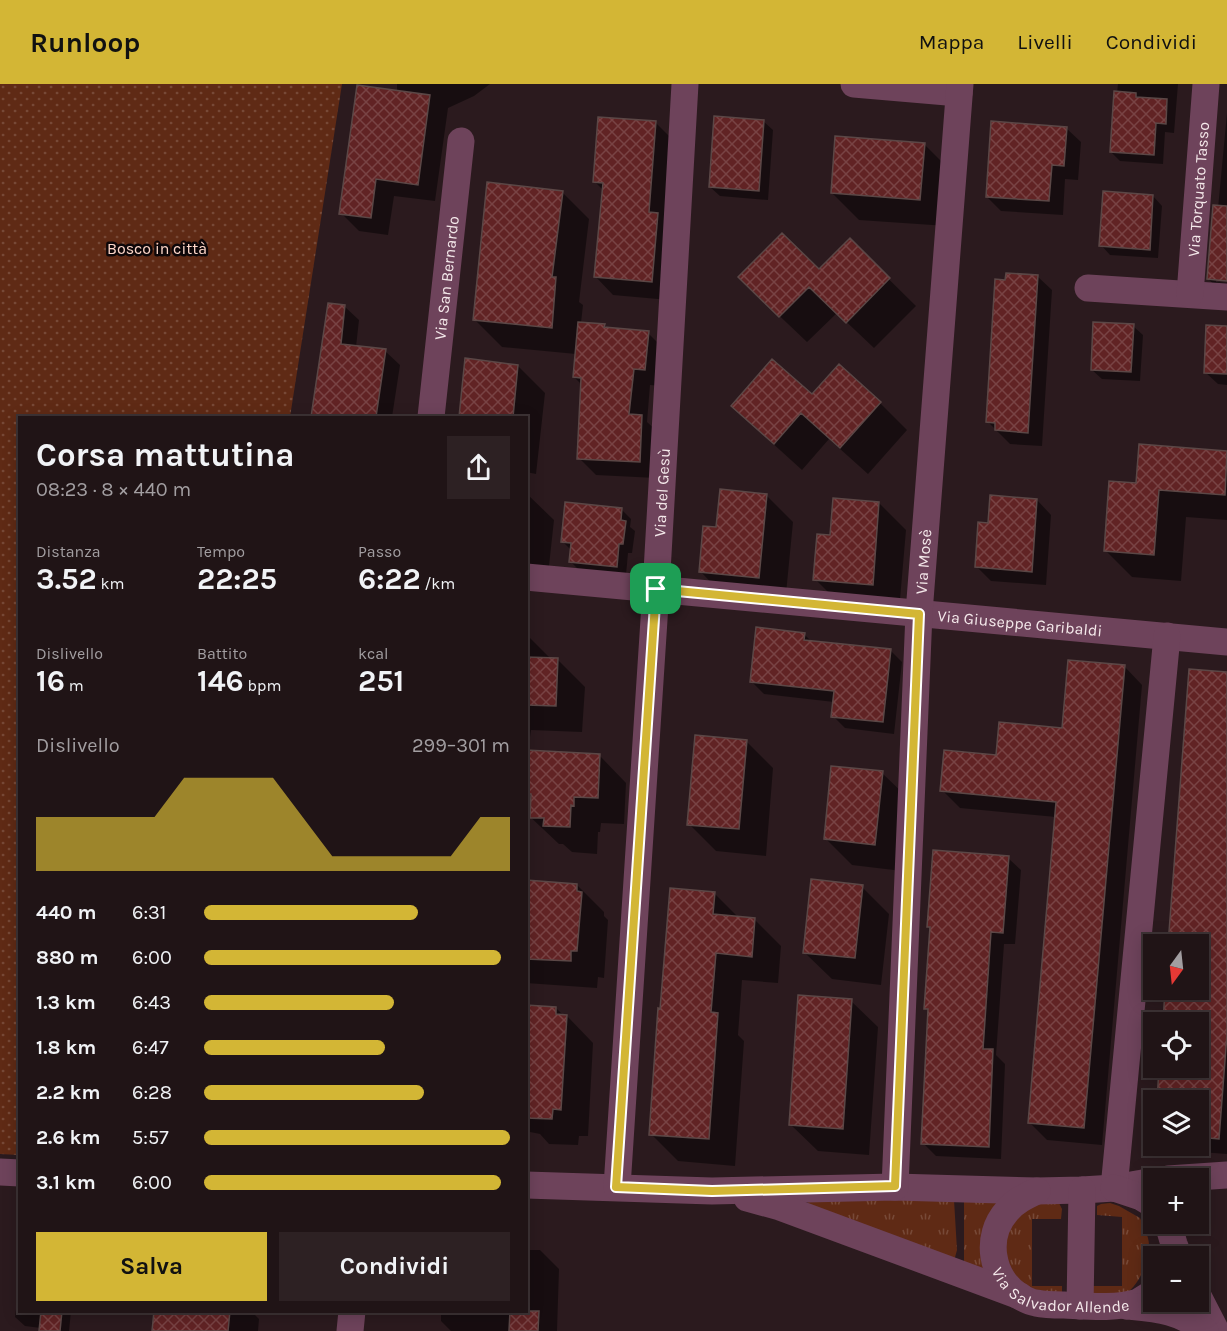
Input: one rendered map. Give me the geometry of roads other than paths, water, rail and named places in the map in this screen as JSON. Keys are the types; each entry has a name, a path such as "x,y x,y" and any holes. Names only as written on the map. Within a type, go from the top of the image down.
{"street":[{"name":"Via del Gesù","path":"616,1187 656,589 685,84"},
{"path":"854,84 960,89"},
{"name":"Via Torquato Tasso","path":"1190,294 1206,84"},
{"name":"Via Mosè","path":"895,1186 919,614 960,89"},
{"name":"Via San Bernardo","path":"431,416 460,141"},
{"path":"1088,288 1227,297"},
{"name":"Via Giuseppe Garibaldi","path":"528,578 1227,642"},
{"path":"1143,1198 1114,1188 1167,636"},
{"path":"0,1172 18,1173"},
{"path":"1209,1176 1227,1175"},
{"path":"1209,1182 1227,1175"},
{"name":"Via Salvador Allende","path":"712,1191 895,1186 1037,1191 1114,1188 1143,1183"},
{"path":"528,1185 712,1191 780,1207 1020,1296"},
{"path":"1080,1306 1082,1190"},
{"name":"Via Salvador Allende","path":"1037,1191 1015,1203 998,1224 993,1241 994,1259 1000,1276 1006,1284 1020,1296 1036,1303 1080,1306 1122,1305 1143,1298"},
{"path":"1122,1305 1176,1314 1205,1331"},
{"path":"1206,1312 1216,1331"},
{"path":"350,1331 352,1313"}],"park label":[{"name":"Bosco in città","path":"157,248"}]}
